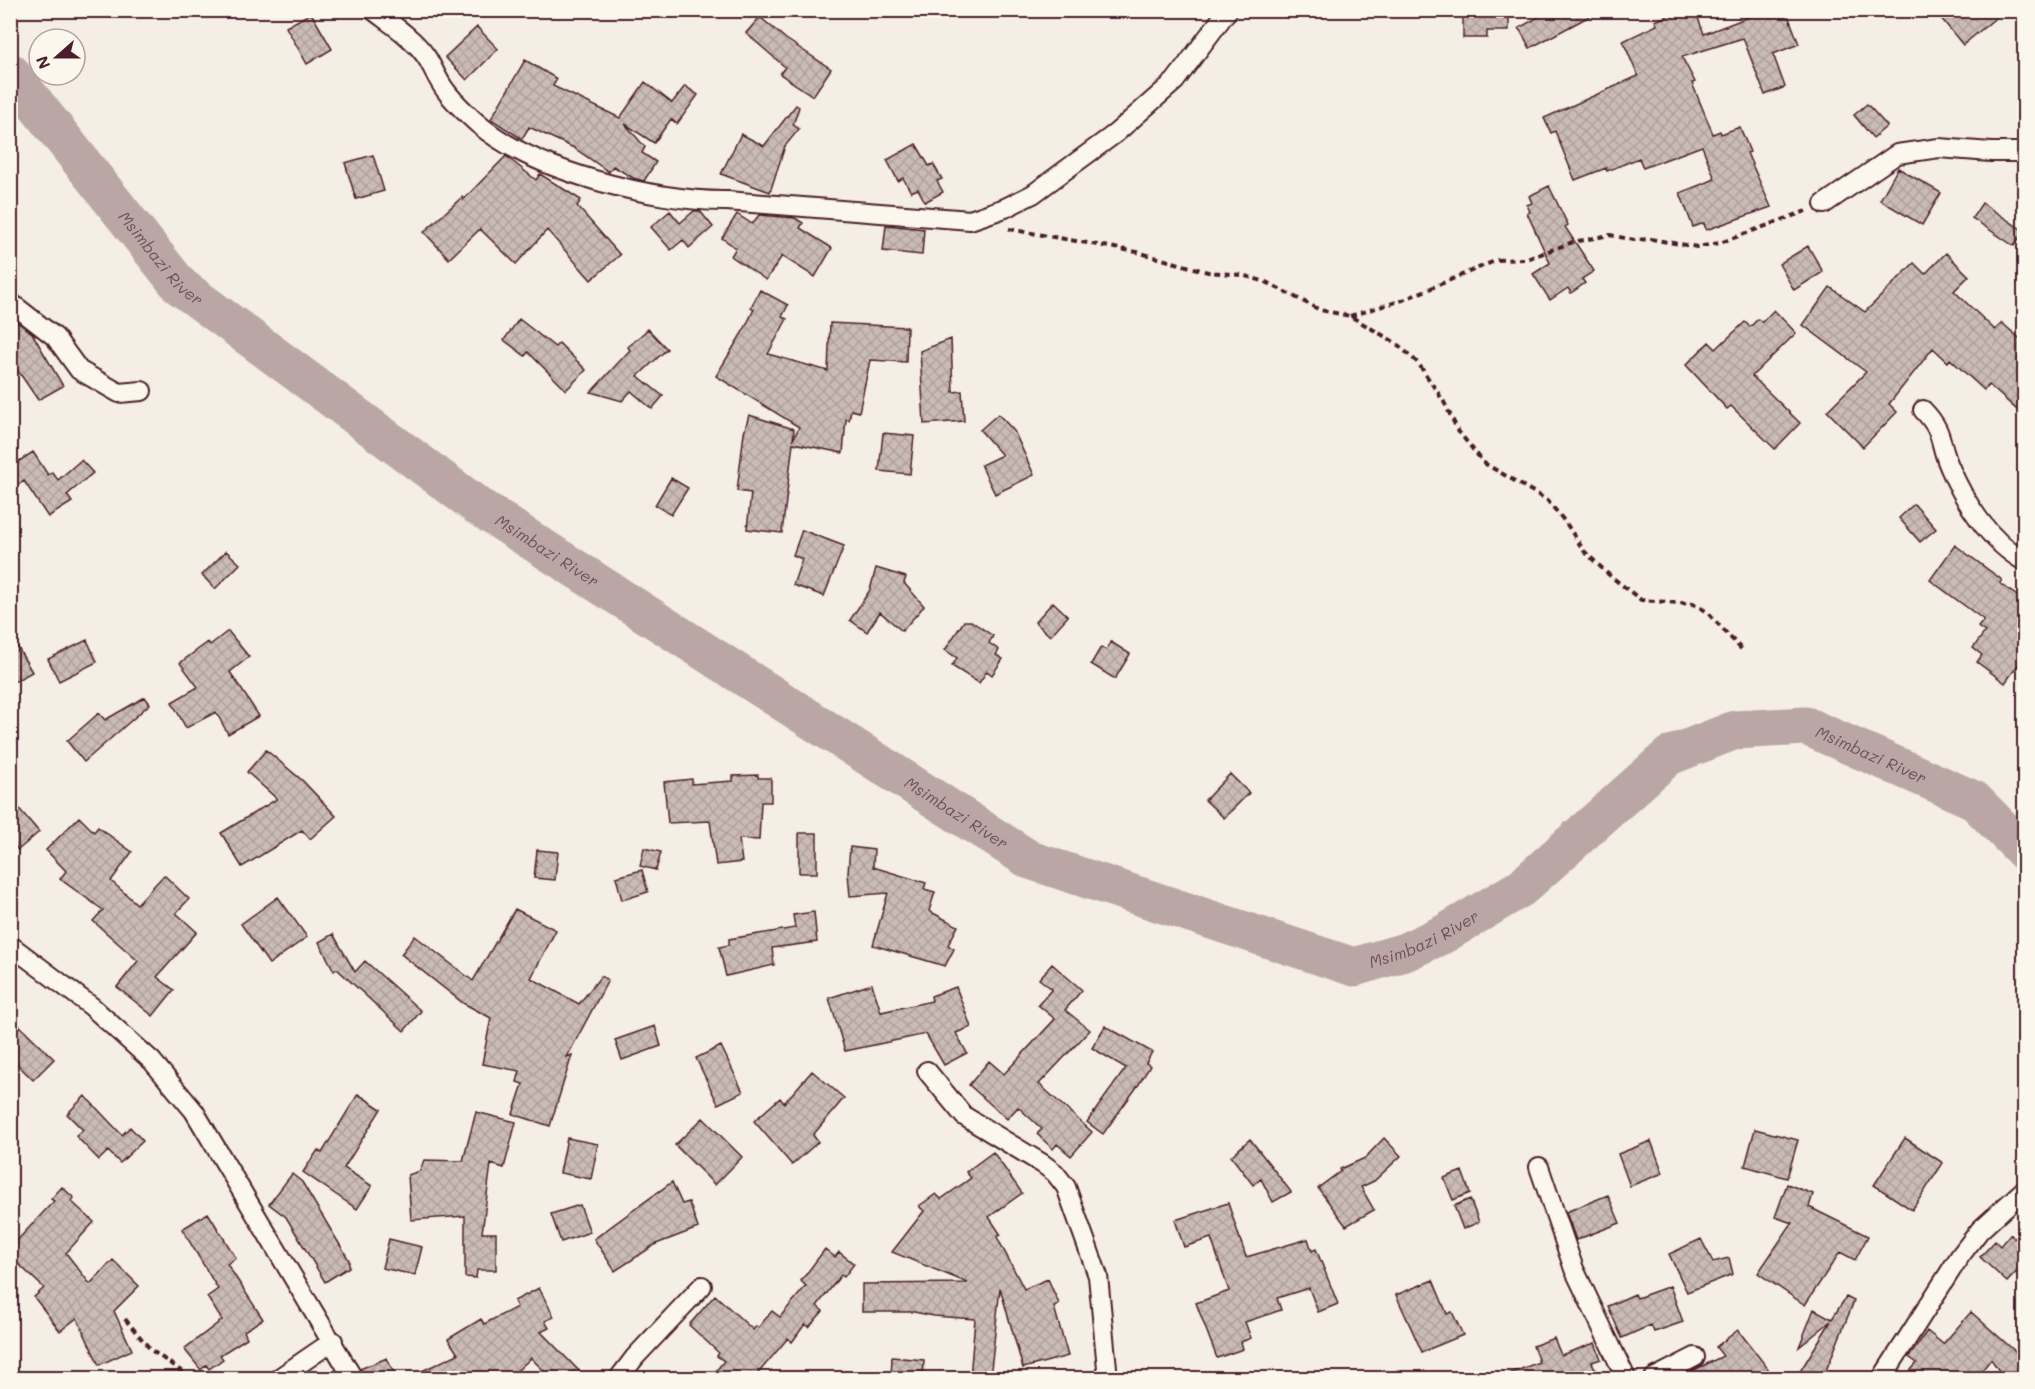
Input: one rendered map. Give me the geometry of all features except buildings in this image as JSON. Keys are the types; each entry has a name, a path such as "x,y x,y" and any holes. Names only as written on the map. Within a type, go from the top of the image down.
{"street":[{"path":"373,10 406,36 424,54 446,91 478,124 505,142 566,171 659,197 694,202 727,201 970,220 1033,194 1116,134 1175,81 1228,10"},
{"path":"1824,204 1898,154 1939,148 2025,152"},
{"path":"10,302 55,337 79,370 119,393 142,391"},
{"path":"1923,410 1938,426 1948,465 1964,500 1989,531 2015,556 2025,561"},
{"path":"10,945 91,1006 152,1061 194,1111 353,1378"},
{"path":"927,1071 964,1116 1049,1169 1066,1186 1098,1276 1108,1378"},
{"path":"1539,1167 1574,1269 1626,1378"},
{"path":"1882,1378 1960,1256 1980,1230 2025,1190"},
{"path":"619,1378 635,1357 702,1286"},
{"path":"279,1378 333,1341"},
{"path":"1654,1378 1695,1357"}],"path":[{"path":"1350,316 1403,300 1497,260 1527,259 1573,242 1610,235 1634,240 1651,238 1697,247 1720,243 1779,223 1824,204"},
{"path":"1002,227 1137,252 1208,272 1242,275 1266,282 1320,310 1350,316 1396,343 1418,363 1444,402 1458,431 1484,463 1547,500 1566,523 1584,551 1608,574 1641,600 1693,604 1706,611 1742,650"},
{"path":"125,1319 151,1350 191,1378"}],"waterway":[{"name":"Msimbazi River","path":"10,72 180,286 479,507 1030,860 1354,967 1405,952 1444,934 1521,888 1669,756 1735,730 1806,726 1974,800 2024,851"}]}
